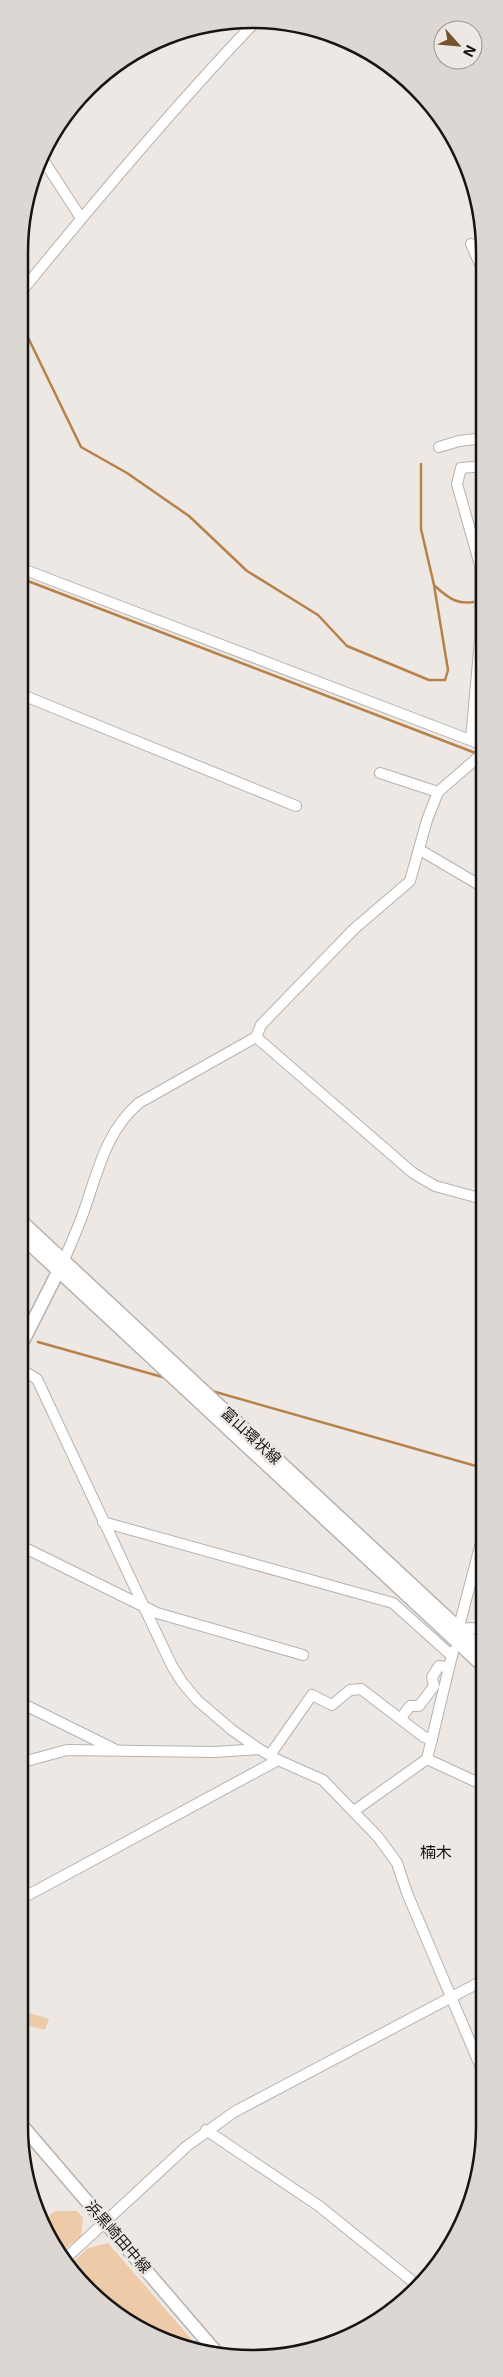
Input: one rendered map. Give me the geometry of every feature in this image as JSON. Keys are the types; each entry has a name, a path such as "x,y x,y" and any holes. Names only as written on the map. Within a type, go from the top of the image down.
{"main road":[{"name":"富山環状線","path":"28,1229 61,1266 457,1634 476,1657"},
{"name":"富山環状線","path":"28,1241 61,1266"},
{"path":"28,1323 61,1266"},
{"name":"富山環状線","path":"457,1634 476,1646"},
{"name":"浜黒崎田中線","path":"28,2132 211,2346"}],"street":[{"path":"28,284 82,218 249,28"},
{"path":"46,164 82,218"},
{"path":"471,244 476,255"},
{"path":"439,447 459,441 476,439"},
{"path":"476,467 460,468 457,484 476,546"},
{"path":"28,571 476,742"},
{"path":"471,739 476,684"},
{"path":"28,697 296,806"},
{"path":"61,1266 106,1146 119,1123 128,1112 139,1103 256,1037 261,1025 354,929 410,880 427,820 438,792 476,764"},
{"path":"380,773 438,792"},
{"path":"420,850 476,884"},
{"path":"256,1037 413,1173 435,1186 476,1197"},
{"path":"28,1374 37,1379 172,1666 197,1700 232,1730 259,1749 274,1758 323,1780 354,1811 398,1863 407,1893 476,2055"},
{"path":"103,1522 393,1603 452,1656"},
{"path":"28,1549 157,1613 303,1655"},
{"path":"354,1811 427,1759 448,1667 476,1562"},
{"path":"457,1634 472,1628 476,1629"},
{"path":"401,1718 410,1706 419,1706 434,1686 432,1677 440,1666 448,1667"},
{"path":"28,1895 274,1758 312,1695 332,1705 350,1690 361,1689 424,1737 432,1740"},
{"path":"28,1706 117,1751"},
{"path":"28,1761 67,1750 215,1752 259,1749"},
{"path":"427,1759 476,1782"},
{"path":"69,2255 206,2130 234,2112 476,1984"},
{"path":"206,2130 319,2206 412,2281"}],"shaded area":[{"path":"28,2013 49,2019 45,2030 28,2025"},
{"path":"55,2211 77,2211 83,2218 81,2236 65,2249 48,2217"},
{"path":"108,2243 193,2342 179,2338 152,2326 127,2312 104,2294 74,2262 88,2248"}],"waterway":[{"path":"28,337 81,447 127,473 189,516 247,571 318,615 347,646 429,680 445,680 448,670 434,585 421,529 421,464"},
{"path":"28,581 476,753"},
{"path":"435,586 445,595 460,602 476,601"},
{"path":"38,1342 166,1378"},
{"path":"212,1391 476,1466"}],"district":[{"name":"楠木","path":"436,1852"}]}
